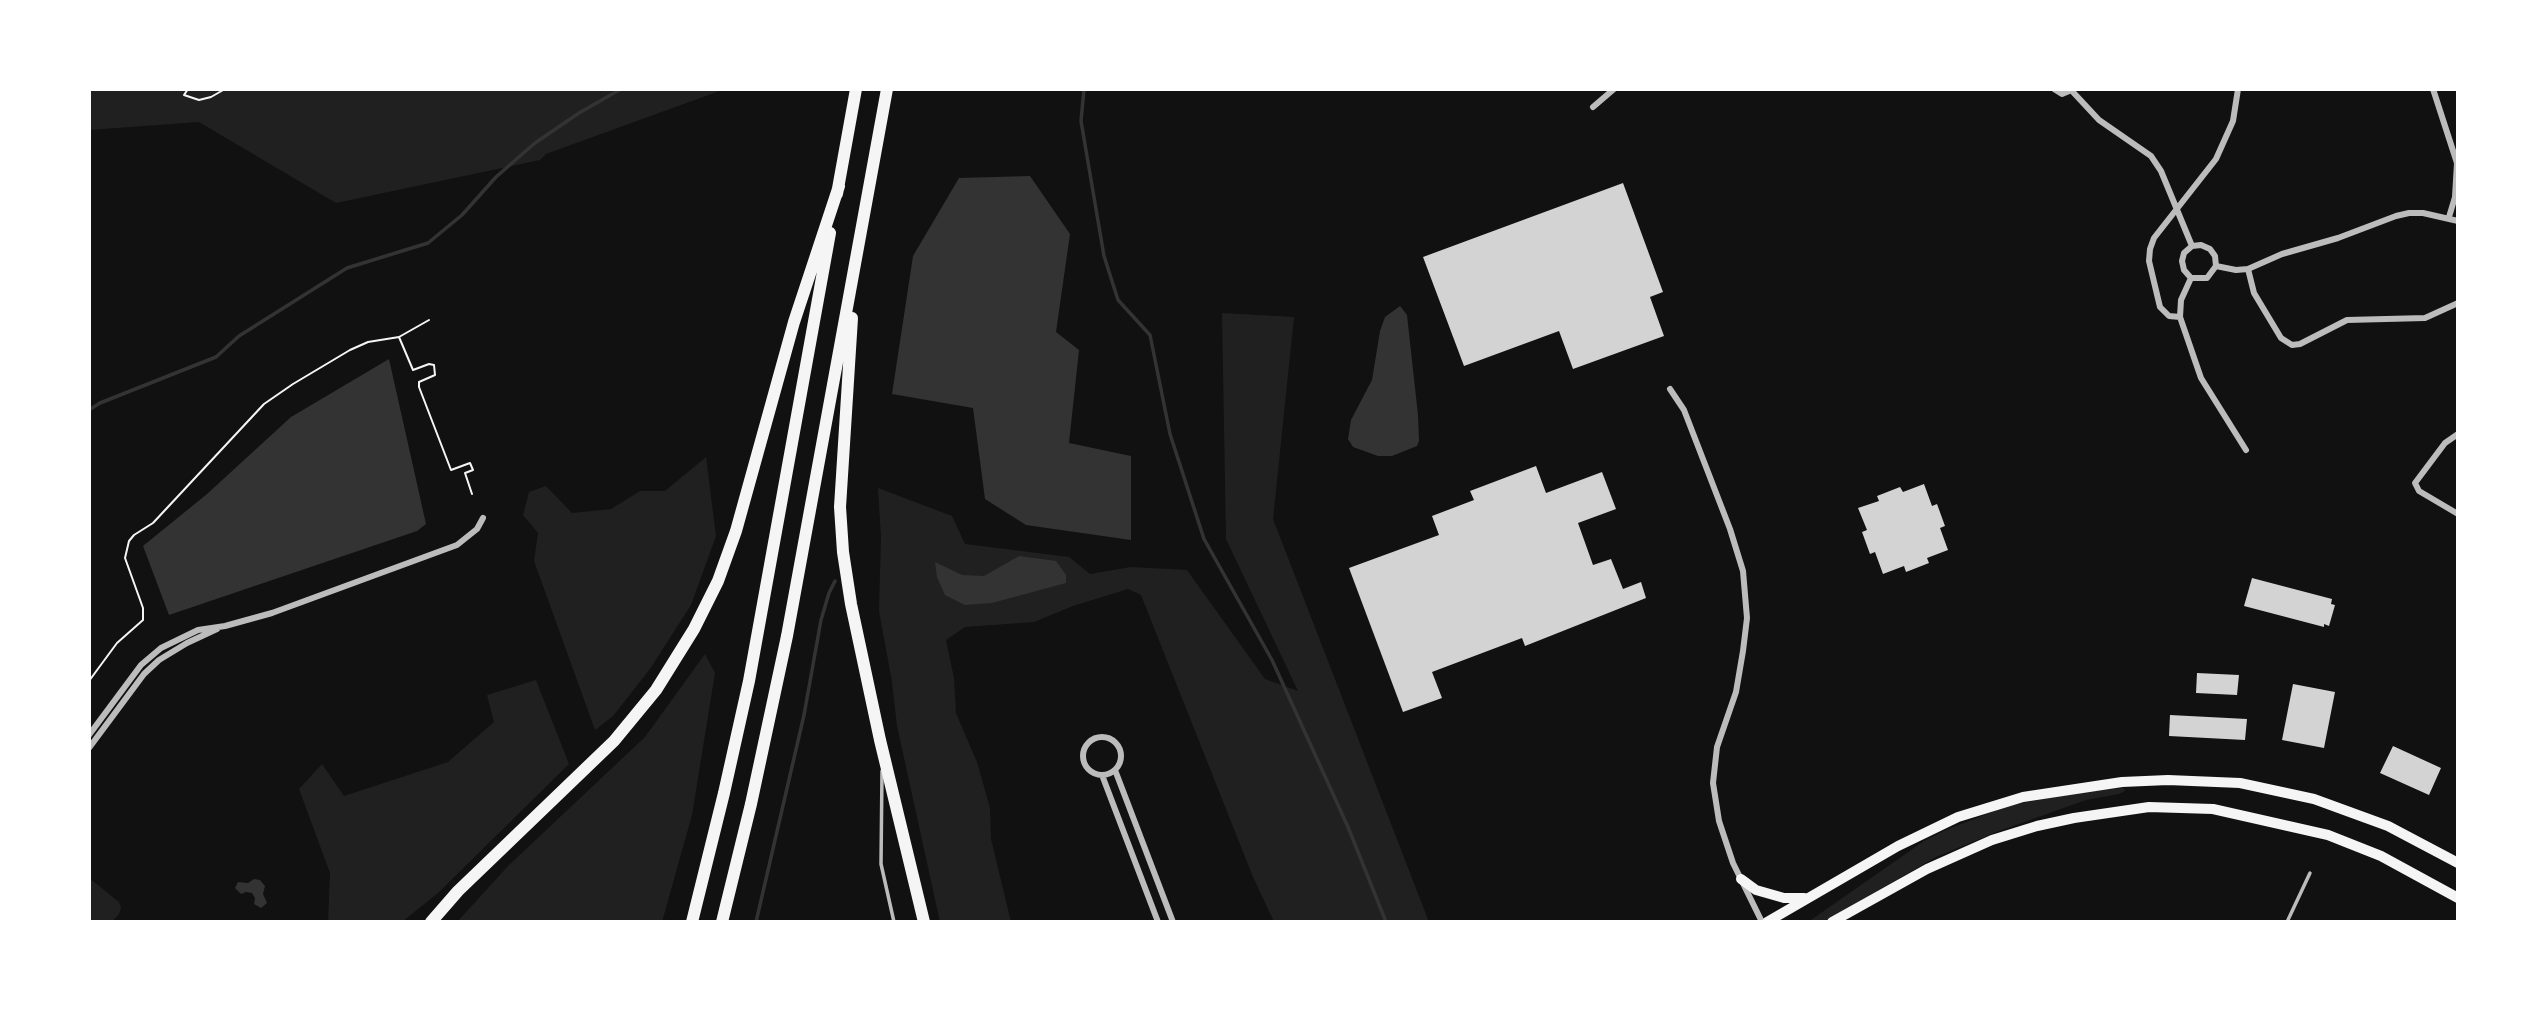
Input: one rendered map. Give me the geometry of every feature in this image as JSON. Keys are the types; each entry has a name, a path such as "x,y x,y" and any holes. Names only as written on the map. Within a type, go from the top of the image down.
{"highway":[{"path":"692,922 724,793 754,654 856,89"},
{"path":"723,922 782,663 887,89"},
{"path":"431,922 465,884 614,741 656,690 694,629 718,581 736,531 794,322 839,186"},
{"path":"855,265 845,457 841,484 841,529 846,578 880,740 924,922"}],"main road":[{"path":"1764,922 1898,846 1979,809 2047,792 2122,782 2168,780 2240,783 2314,799 2388,826 2458,863"},
{"path":"1832,922 1927,869 1992,841 2037,826 2149,807 2213,809 2328,835 2392,862 2458,898"},
{"path":"1741,879 1756,890 1784,898 1808,898"}],"street":[{"path":"1593,107 1614,89"},
{"path":"2054,89 2062,94 2073,90 2099,120 2151,156 2161,171 2192,246"},
{"path":"2180,317 2169,316 2160,307 2149,261 2154,238 2216,159 2226,142 2233,121 2238,89"},
{"path":"2433,89 2457,163 2455,197 2449,217"},
{"path":"2216,266 2236,270 2248,269 2282,254 2338,238 2396,216 2423,213 2458,221"},
{"path":"2201,245 2210,249 2215,256 2216,266 2207,278 2191,278 2184,270 2182,261 2192,246 2201,245"},
{"path":"2248,269 2254,293 2281,338 2292,345 2300,344 2347,320 2425,318 2458,303"},
{"path":"2191,278 2181,300 2180,317 2201,378 2246,450"},
{"path":"1670,389 1684,410 1730,529 1743,571 1747,618 1743,651 1736,692 1717,747 1713,783 1719,821 1741,879 1764,922"},
{"path":"2458,434 2445,443 2415,483 2419,491 2458,514"},
{"path":"89,735 141,665 161,648 198,630 272,613 457,545 477,529 483,518"},
{"path":"89,748 144,674 159,660 225,625"},
{"path":"1105,738 1116,744 1121,757 1115,770 1102,775 1094,774 1085,763 1085,750 1093,740 1105,738"},
{"path":"1115,770 1173,922"},
{"path":"1102,775 1158,922"}],"lane":[{"path":"880,740 881,864 894,922"},
{"path":"2287,922 2310,873"}],"path":[{"path":"188,89 184,94 199,100 225,89"},
{"path":"89,681 117,643 143,620 143,608 125,558 129,541 134,534 153,523 264,404 351,350 368,342 399,337 429,320"},
{"path":"399,337 412,370 434,365 435,375 419,382 419,387 451,470 470,463 473,470 465,473 472,494"}],"shaded area":[{"path":"89,89 725,89 546,154 540,160 336,203 199,122 89,130"},
{"path":"1030,176 1070,234 1056,332 1079,350 1069,443 1131,456 1131,540 1026,525 985,499 973,408 892,394 913,256 959,178"},
{"path":"1400,306 1407,315 1419,441 1417,446 1392,456 1378,456 1353,447 1348,439 1351,420 1372,380 1385,317"},
{"path":"1222,313 1294,317 1273,519 1429,922 1274,922 1253,877 1141,595 1128,589 1073,606 1034,622 965,627 946,640 954,678 956,713 977,762 990,808 991,839 1011,922 940,922 897,726 879,611 881,537 878,488 952,516 965,544 1069,557 1090,574 1131,567 1187,570 1265,679 1298,691 1226,539"},
{"path":"389,359 426,524 417,531 169,615 143,546 207,494 291,417"},
{"path":"706,457 716,536 691,605 650,669 613,716 595,730 534,561 538,533 523,515 529,492 546,486 572,513 611,509 640,491 665,491"},
{"path":"1019,556 1056,561 1066,575 1066,583 992,603 965,605 945,595 937,577 935,562 962,575 984,576"},
{"path":"705,654 715,673 692,815 662,922 457,922 508,866 645,737"},
{"path":"536,680 569,764 438,893 402,922 328,922 330,873 299,789 322,764 344,796 448,762 494,722 487,695"},
{"path":"2124,788 2125,791 2119,794 2086,800 1936,857 1823,922 1808,922 1924,841 1946,830 2007,806 2080,792"},
{"path":"89,878 119,902 119,914 112,922 89,922"},
{"path":"254,879 260,880 265,886 263,894 267,903 261,908 254,904 252,893 241,894 235,888 238,882 248,883"}],"building":[{"path":"1623,183 1663,292 1650,297 1664,336 1573,369 1559,331 1464,366 1423,257"},
{"path":"1536,466 1546,493 1602,472 1616,509 1578,523 1593,565 1611,559 1623,589 1641,582 1646,598 1525,646 1522,638 1432,672 1442,698 1403,712 1349,568 1439,535 1432,516 1474,500 1470,491"},
{"path":"1924,484 1932,506 1937,504 1945,526 1940,528 1948,550 1927,558 1929,563 1906,572 1904,566 1883,574 1875,552 1870,554 1862,532 1867,530 1858,508 1879,501 1877,496 1900,487 1903,492"},
{"path":"2252,578 2332,599 2331,604 2335,605 2329,626 2324,624 2324,627 2244,606"},
{"path":"2197,673 2239,675 2237,695 2196,693"},
{"path":"2293,684 2335,692 2324,748 2282,740"},
{"path":"2170,715 2247,719 2245,740 2169,736"},
{"path":"2393,746 2441,768 2429,795 2380,773"}],"waterway":[{"path":"89,410 100,403 216,357 239,336 347,268 428,243 462,215 496,177 535,143 621,89"},
{"path":"1084,89 1081,121 1104,256 1118,300 1150,335 1170,434 1204,539 1272,660 1348,827 1386,922"},
{"path":"756,922 804,715 821,620 835,581"}]}
